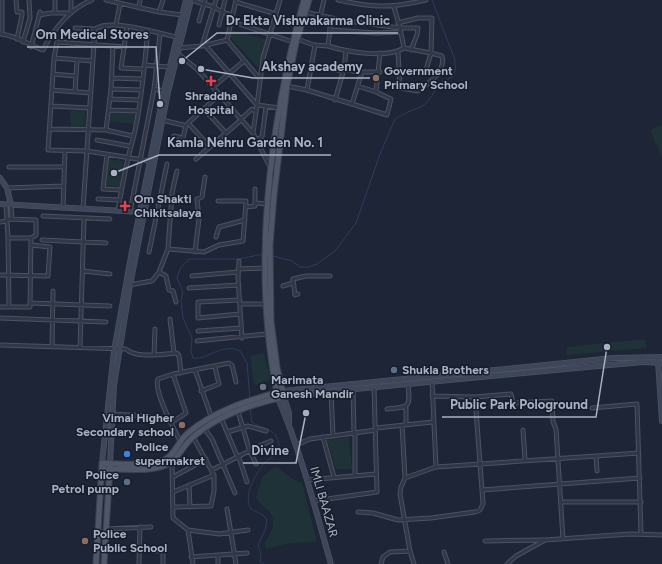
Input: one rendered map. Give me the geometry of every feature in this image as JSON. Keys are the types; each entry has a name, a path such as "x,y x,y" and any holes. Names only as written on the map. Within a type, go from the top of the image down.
{"main road":[{"path":"155,143 162,120 169,67 176,50 177,36 186,0"},
{"path":"96,564 102,463 117,349 166,91 176,50 191,0"},
{"path":"268,246 268,204 280,108 304,0"},
{"path":"289,423 289,412 277,367 270,315 267,259 276,178 295,41 309,0"},
{"path":"0,178 7,188 5,205 142,212"},
{"path":"267,259 265,268 267,334 278,396 289,423"},
{"path":"104,564 117,349"},
{"path":"102,469 110,466 161,461 167,459 180,441 211,416 284,394 555,364 659,356 662,421"},
{"path":"284,394 643,362 660,363"},
{"path":"102,463 110,466 148,469 162,467 172,462 193,437 204,428 221,418 238,411 248,404"},
{"name":"IMLI BAAZAR","path":"289,423 331,564"}],"street":[{"path":"2,0 1,34 18,38 31,47 43,50 64,18 90,0"},
{"path":"16,0 17,12 22,12 18,38"},
{"path":"23,42 30,18 29,0"},
{"path":"55,0 55,13"},
{"path":"71,0 71,13"},
{"path":"106,0 159,12 182,15"},
{"path":"139,8 140,0"},
{"path":"159,12 163,0"},
{"path":"191,0 204,2 222,12 232,15"},
{"path":"204,46 216,0"},
{"path":"218,24 225,0"},
{"path":"253,133 264,58 280,0"},
{"path":"320,17 324,0"},
{"path":"338,0 360,5 394,7 426,0"},
{"path":"260,79 227,40 230,21 236,1 276,14"},
{"path":"116,25 118,2"},
{"path":"199,21 204,2"},
{"path":"394,7 401,29 404,48"},
{"path":"305,12 320,17 401,29"},
{"path":"31,47 39,13 71,13"},
{"path":"398,23 418,18 432,18 430,54 426,70"},
{"path":"328,46 332,19"},
{"path":"230,21 295,41 328,46 346,51 380,53 398,52 404,48 442,56 442,65 439,74 418,91 400,88 398,52"},
{"path":"75,28 95,29 101,25 116,25 177,36"},
{"path":"122,68 127,27"},
{"path":"330,30 376,33 418,28 411,50"},
{"path":"82,209 95,29"},
{"path":"36,30 52,35"},
{"path":"118,211 127,158 142,90 148,31"},
{"path":"130,212 154,89 160,34"},
{"path":"176,50 204,46 227,40"},
{"path":"124,48 58,42 54,58 48,150 87,151 152,162"},
{"path":"307,90 315,45"},
{"path":"106,130 112,78 113,46"},
{"path":"204,46 257,106 280,108"},
{"path":"176,50 213,87 253,133 276,178"},
{"path":"335,100 343,70 346,51"},
{"path":"376,92 380,72 380,53"},
{"path":"54,58 93,60"},
{"path":"75,92 77,60"},
{"path":"213,87 244,61"},
{"path":"144,65 169,67"},
{"path":"311,66 362,73 370,71 380,72"},
{"path":"112,68 143,69"},
{"path":"352,104 362,73"},
{"path":"53,74 76,76"},
{"path":"112,78 142,79"},
{"path":"288,86 307,90 387,115 391,99 358,86"},
{"path":"111,89 142,90"},
{"path":"154,89 166,91"},
{"path":"52,90 91,93"},
{"path":"385,97 386,92"},
{"path":"183,138 186,126 219,95"},
{"path":"110,99 140,100"},
{"path":"51,106 90,108"},
{"path":"256,140 262,137 266,107"},
{"path":"204,109 226,133"},
{"path":"196,159 252,109 256,112"},
{"path":"109,110 138,111"},
{"path":"162,120 183,125"},
{"path":"189,124 210,147"},
{"path":"50,129 106,130 133,136"},
{"path":"174,136 187,139"},
{"path":"97,140 130,146"},
{"path":"63,208 65,151"},
{"path":"107,154 103,189 121,190"},
{"path":"149,252 156,214 158,214 167,164"},
{"path":"9,167 64,167"},
{"path":"128,285 152,281 159,272 168,249 173,187 177,171"},
{"path":"195,252 198,227 197,199 202,197 205,177"},
{"path":"7,188 63,186"},
{"path":"246,207 255,206 255,189"},
{"path":"98,200 120,200"},
{"path":"168,249 204,252 219,245 243,241 246,201 218,201"},
{"path":"255,203 268,204"},
{"path":"5,205 12,219"},
{"path":"5,205 8,238 9,307"},
{"path":"158,214 171,214"},
{"path":"43,216 110,219"},
{"path":"80,348 84,218"},
{"path":"0,222 12,219 36,220 36,235 30,238 8,238"},
{"path":"216,237 219,227 245,220"},
{"path":"0,307 28,308 30,303 30,238"},
{"path":"42,240 106,243"},
{"path":"0,275 46,277 49,275 50,247 30,246"},
{"path":"239,261 238,271 242,338"},
{"path":"192,276 265,268"},
{"path":"83,271 110,274"},
{"path":"159,272 166,276 169,290 173,291 176,302"},
{"path":"283,286 292,283 293,279 298,277 330,276"},
{"path":"292,283 295,295 298,294"},
{"path":"188,288 239,285"},
{"path":"52,347 53,291"},
{"path":"240,300 198,302 198,318 240,314"},
{"path":"30,303 110,306"},
{"path":"240,304 265,304"},
{"path":"0,318 106,322"},
{"path":"170,319 174,353"},
{"path":"198,331 241,328"},
{"path":"154,355 155,329"},
{"path":"197,341 242,338 267,334"},
{"path":"0,345 126,349 132,354 172,355 174,353"},
{"path":"174,353 179,356 181,373"},
{"path":"180,441 171,423 157,382 158,379 173,374 231,363 236,382"},
{"path":"201,391 219,384 215,367"},
{"path":"194,370 211,416"},
{"path":"171,423 186,414 173,374"},
{"path":"432,381 436,466"},
{"path":"406,424 406,408 410,404 408,384"},
{"path":"313,501 377,492 374,387"},
{"path":"353,389 355,475"},
{"path":"331,391 333,436"},
{"path":"432,396 475,397 511,394 513,403 552,401 559,458 563,539"},
{"path":"358,512 373,513 395,520 405,520 475,512 482,508 475,397"},
{"path":"592,408 637,404 641,534"},
{"path":"387,409 406,408"},
{"path":"238,411 256,464"},
{"path":"112,414 148,416"},
{"path":"221,418 247,482"},
{"path":"296,445 310,439 406,424 433,422"},
{"path":"402,425 405,478 400,494 410,551 414,564"},
{"path":"227,432 243,427 255,427 266,431"},
{"path":"204,428 212,439 224,464 235,493"},
{"path":"523,430 525,460"},
{"path":"172,507 211,506 214,491 214,475 193,437"},
{"path":"324,437 334,476"},
{"path":"212,470 271,441"},
{"path":"405,478 436,466 639,453"},
{"path":"596,456 597,471"},
{"path":"173,476 206,459"},
{"path":"172,462 173,518 188,530 208,534 232,533 248,530"},
{"path":"307,480 334,476 376,474"},
{"path":"173,492 214,475"},
{"path":"482,490 640,478"},
{"path":"189,485 190,507"},
{"path":"561,502 641,502"},
{"path":"227,509 236,564"},
{"path":"139,564 140,527"},
{"path":"105,529 151,527"},
{"path":"188,530 193,564"},
{"path":"485,541 545,540 641,534 662,535"},
{"path":"507,564 516,556 545,540"},
{"path":"140,550 163,551 163,564"},
{"path":"381,564 383,557 390,552 410,551"},
{"path":"444,552 448,564"},
{"path":"191,557 247,553"},
{"path":"218,555 218,564"}],"green space":[{"path":"232,30 267,40 258,68 230,37"},
{"path":"70,111 85,111 85,128 71,127"},
{"path":"112,111 136,114 134,124 110,121"},
{"path":"662,125 662,158 650,130"},
{"path":"108,159 123,161 120,187 105,185"},
{"path":"645,339 647,348 567,355 567,347"},
{"path":"264,353 271,380 254,385 250,356"},
{"path":"349,437 352,469 336,469 327,440"},
{"path":"273,468 278,468 291,478 302,483 317,542 291,543 266,549 265,543 271,531 273,522 270,513 258,501 256,496 263,476"}],"waterway":[{"path":"273,256 292,261 300,267 308,267 317,264 335,251 356,223 380,154 395,119 423,106 432,96 438,84 452,77 455,71 455,60 432,0"},
{"path":"250,399 247,363 240,351 233,349 220,350 204,357 193,358 191,351 192,338 183,318 181,300 183,292 177,278 180,269 189,259 239,259 264,255"},
{"path":"250,408 252,422 274,433 279,442 278,451 262,466 253,481 250,487 248,499 251,509 263,515 267,520 265,530 258,545 261,555 260,562 264,564"}],"place":[{"name":"Dr Ekta Vishwakarma Clinic","path":"182,61"},
{"name":"Akshay academy","path":"201,69"},
{"name":"Government Primary School","path":"376,78"},
{"name":"Shraddha Hospital","path":"211,81"},
{"name":"Om Medical Stores","path":"160,104"},
{"name":"Kamla Nehru Garden No. 1","path":"114,173"},
{"name":"Om Shakti Chikitsalaya","path":"125,206"},
{"name":"Public Park Pologround","path":"607,347"},
{"name":"Shukla Brothers","path":"394,370"},
{"name":"Marimata Ganesh Mandir","path":"263,387"},
{"name":"Divine","path":"306,413"},
{"name":"Vimal Higher Secondary school","path":"182,425"},
{"name":"Police supermakret","path":"127,454"},
{"name":"Police Petrol pump","path":"127,482"},
{"name":"Police Public School","path":"85,541"}]}
